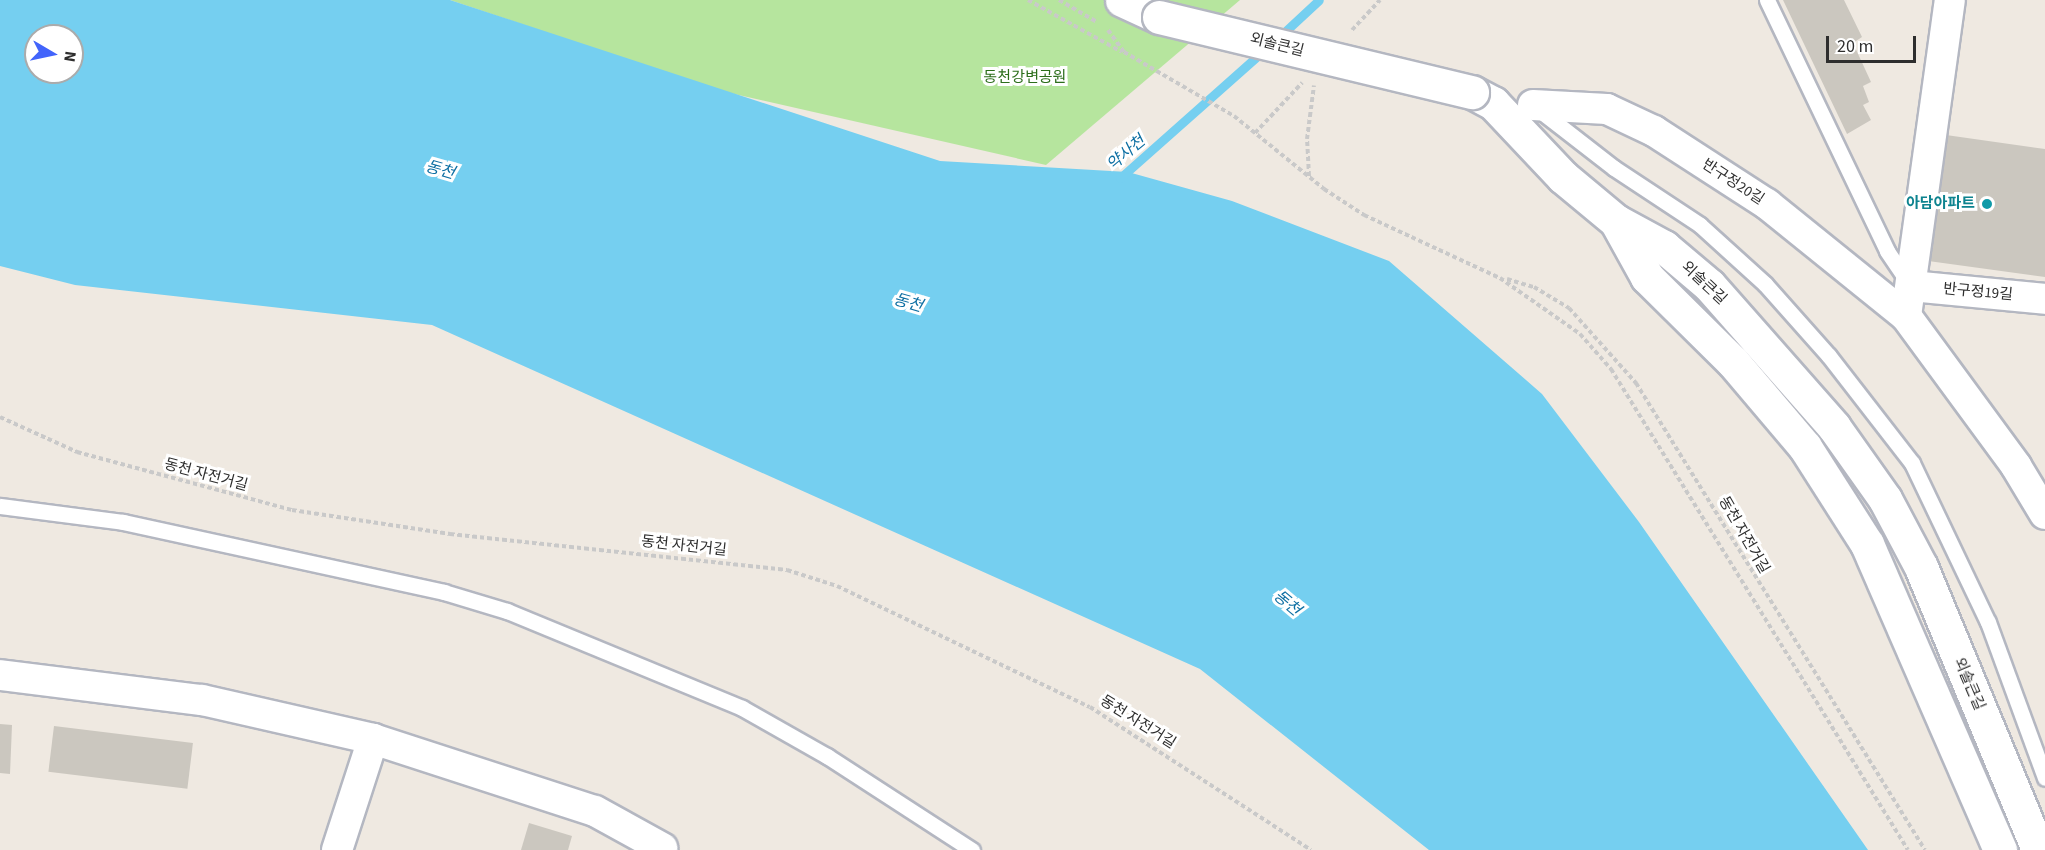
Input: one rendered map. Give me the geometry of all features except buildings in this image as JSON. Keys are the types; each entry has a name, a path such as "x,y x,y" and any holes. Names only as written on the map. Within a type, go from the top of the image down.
{"street":[{"name":"외솔큰길","path":"1122,0 1159,16 1483,97 1563,177 1616,221 1664,247 1709,285 1834,427 1884,499 1921,567 2038,850"},
{"path":"1906,316 1950,0"},
{"name":"반구정20길","path":"1533,105 1607,109 1654,130 1767,204 1906,316 2016,466 2045,514"},
{"path":"1616,221 1647,277 1733,362 1805,447 1867,544 2000,850"},
{"name":"반구정19길","path":"1911,286 2045,299"},
{"path":"0,675 202,700 373,739 595,811 662,848"},
{"path":"337,850 373,739"}],"lane":[{"path":"1767,0 1887,250 1911,286"},
{"path":"1483,97 1533,105 1614,168 1700,225 1765,284 1830,356 1912,463 1988,622 2045,778"},
{"path":"0,506 123,522 444,592 507,611 742,708 827,756 972,850"}],"path":[{"path":"1029,0 1234,116 1309,177 1364,215 1500,278 1548,307 1611,369 1908,850"},
{"path":"1059,0 1107,28 1125,53"},
{"path":"1255,133 1309,75"},
{"path":"1309,177 1307,139 1316,78"},
{"name":"동천 자전거길","path":"1500,278 1534,287 1569,308 1636,382 1925,850"},
{"name":"동천 자전거길","path":"0,417 77,452 292,510 450,534 787,570 837,586 1090,707 1311,850"}],"green space":[{"name":"동천강변공원","path":"450,0 1240,0 1046,165 721,91"}],"water":[{"name":"동천","path":"0,0 450,0 940,161 1128,172 1232,201 1389,261 1542,394 1639,522 1868,850 1429,850 1200,669 432,325 75,285 0,266"}],"waterway":[{"name":"약사천","path":"1277,39 1319,0"},
{"name":"약사천","path":"1120,178 1264,50"}],"place":[{"name":"아담아파트","path":"1987,204"}]}
